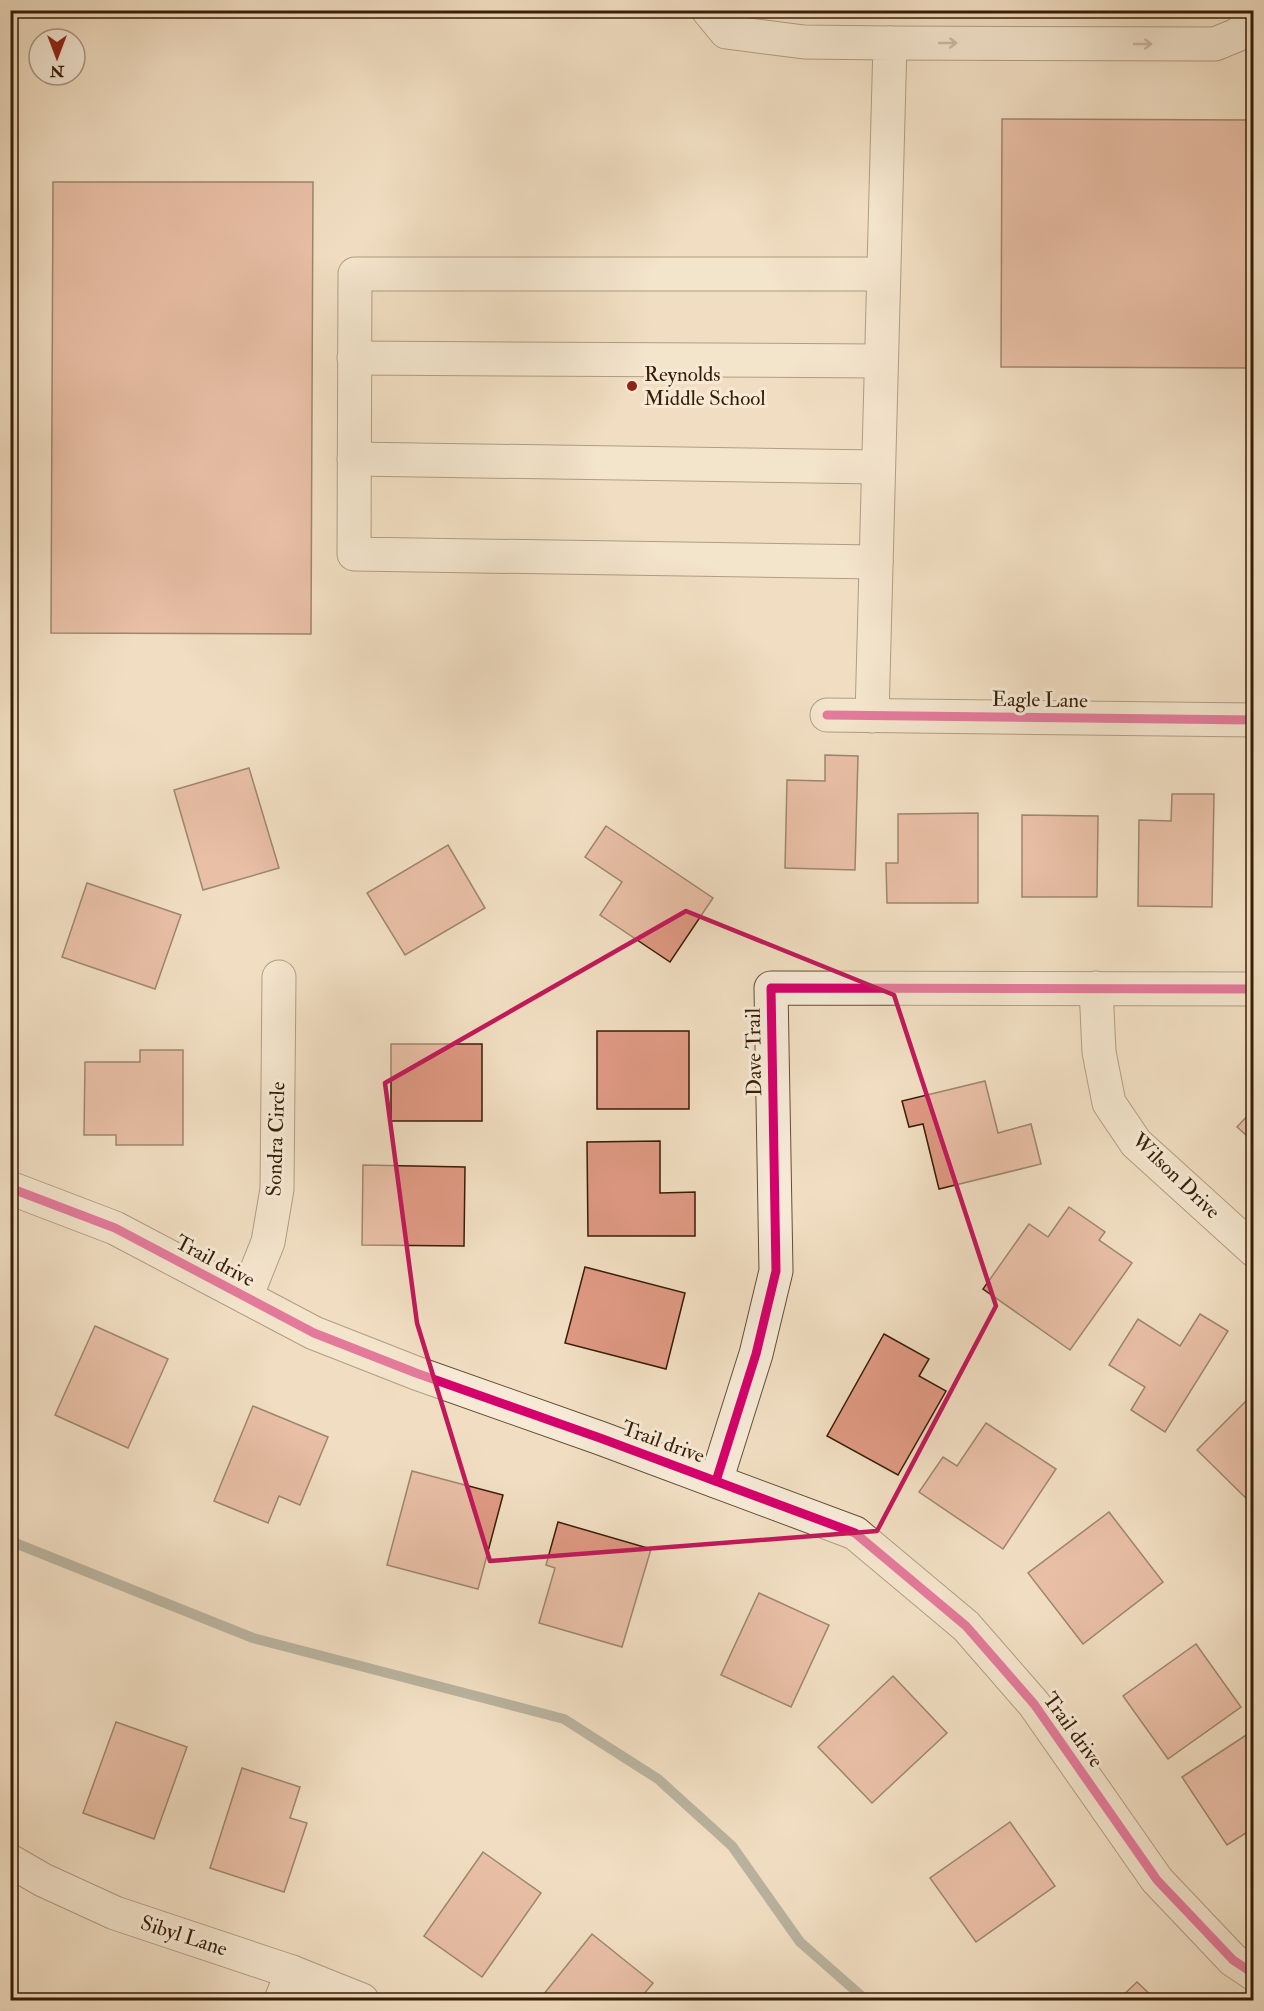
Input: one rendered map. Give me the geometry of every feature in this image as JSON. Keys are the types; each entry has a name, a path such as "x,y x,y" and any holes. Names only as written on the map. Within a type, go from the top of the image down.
{"street":[{"path":"708,10 726,33 804,42 1215,44 1237,35 1254,20"},
{"path":"872,716 890,43"},
{"path":"876,562 354,554 356,274 883,274"},
{"path":"354,358 881,361"},
{"path":"354,459 878,467"},
{"name":"Eagle Lane","path":"827,715 1254,720"},
{"name":"Sondra Circle","path":"246,1298 268,1242 277,1189 279,977"},
{"name":"Dave Trail","path":"716,1481 756,1354 776,1271 771,988 1254,989"},
{"name":"Wilson Drive","path":"1096,988 1099,1052 1109,1103 1136,1143 1254,1250"},
{"name":"Trail drive","path":"10,1188 115,1228 324,1337 416,1373 855,1533 966,1626 1034,1704 1157,1880 1233,1960 1254,1974"},
{"name":"Sibyl Lane","path":"10,1861 43,1880 115,1913 287,1987 362,2001"}],"highlighted area":[{"path":"686,911 894,995 996,1306 877,1531 490,1561 417,1323 385,1083"}],"building":[{"path":"1002,119 1254,120 1254,368 1001,367"},
{"path":"53,182 313,182 311,634 51,633"},
{"path":"825,755 858,756 855,870 785,868 787,780 825,781"},
{"path":"249,768 279,868 203,890 174,790"},
{"path":"1172,794 1214,794 1212,907 1138,906 1139,820 1171,821"},
{"path":"978,813 978,903 887,903 886,863 898,863 898,814"},
{"path":"1022,815 1098,816 1097,897 1022,897"},
{"path":"606,826 713,898 670,962 600,915 622,882 585,857"},
{"path":"448,845 485,908 405,955 367,893"},
{"path":"87,883 181,915 155,989 62,957"},
{"path":"597,1031 689,1031 689,1109 597,1109"},
{"path":"391,1044 482,1044 482,1121 391,1121"},
{"path":"140,1050 183,1050 183,1145 116,1145 116,1135 84,1135 85,1062 140,1062"},
{"path":"985,1081 998,1133 1031,1124 1041,1164 939,1189 923,1124 909,1127 902,1101"},
{"path":"1254,1109 1254,1142 1237,1127"},
{"path":"660,1141 660,1193 695,1192 695,1236 588,1236 587,1142"},
{"path":"363,1165 465,1167 464,1246 362,1245"},
{"path":"1069,1207 1105,1232 1099,1240 1132,1263 1070,1350 983,1289 1029,1224 1048,1237"},
{"path":"585,1267 685,1293 666,1369 565,1343"},
{"path":"1200,1314 1228,1331 1165,1432 1131,1410 1145,1387 1109,1365 1138,1319 1180,1346"},
{"path":"95,1326 168,1359 128,1448 55,1415"},
{"path":"884,1334 929,1359 919,1376 946,1391 898,1475 827,1436"},
{"path":"1254,1393 1254,1506 1197,1450"},
{"path":"253,1406 328,1437 300,1505 279,1496 268,1523 214,1501"},
{"path":"986,1423 1056,1469 1003,1549 919,1492 943,1457 957,1466"},
{"path":"412,1471 503,1495 478,1589 387,1565"},
{"path":"1109,1512 1163,1582 1083,1644 1028,1573"},
{"path":"558,1522 651,1549 622,1647 539,1623 555,1568 546,1565"},
{"path":"759,1593 829,1625 791,1707 721,1675"},
{"path":"1196,1644 1241,1707 1168,1759 1123,1696"},
{"path":"893,1676 947,1733 872,1803 818,1747"},
{"path":"116,1722 187,1747 154,1839 83,1813"},
{"path":"1254,1730 1254,1828 1227,1845 1182,1777"},
{"path":"242,1768 300,1787 290,1818 307,1823 284,1892 210,1868"},
{"path":"1010,1822 1055,1886 976,1942 930,1878"},
{"path":"483,1852 541,1893 482,1977 424,1936"},
{"path":"592,1934 653,1983 639,2000 539,2000"},
{"path":"1137,1982 1156,2000 1118,2000"}],"waterway":[{"path":"10,1541 253,1638 564,1719 658,1779 732,1846 800,1942 866,2000"}],"cycle path":[{"path":"827,715 1254,720"},
{"path":"716,1481 756,1354 776,1271 771,988 1254,989"},
{"path":"10,1188 115,1228 314,1333 416,1373 600,1438 855,1533 966,1626 1034,1704 1157,1880 1233,1960 1254,1974"}],"place":[{"name":"Reynolds Middle School","path":"632,386"}]}
